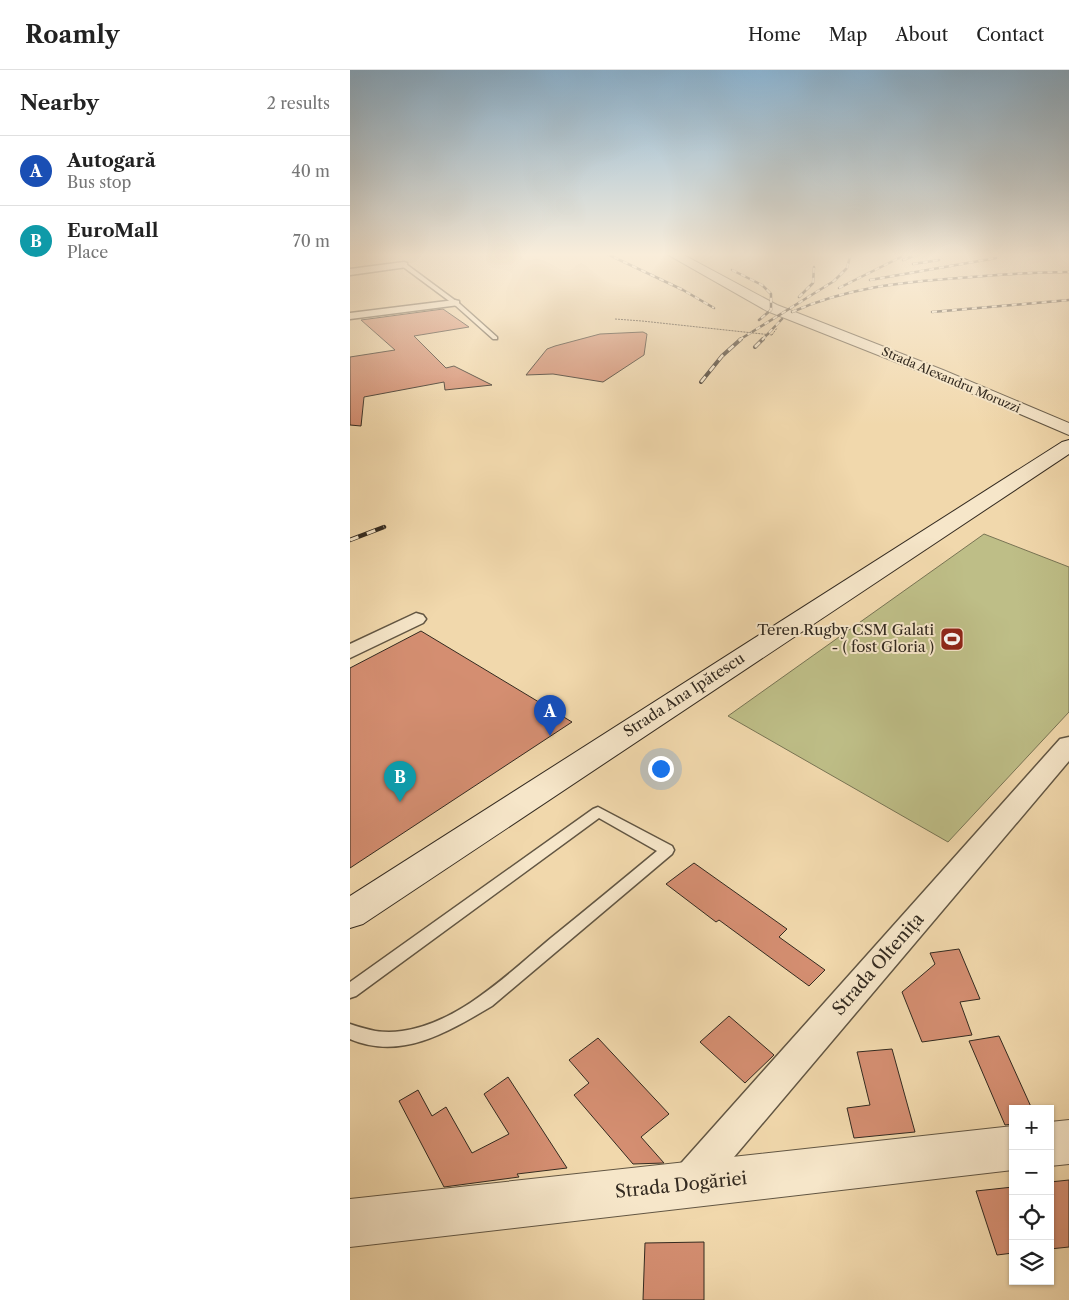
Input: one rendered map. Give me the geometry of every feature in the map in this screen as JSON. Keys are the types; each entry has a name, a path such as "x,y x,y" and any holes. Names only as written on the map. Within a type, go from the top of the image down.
{"street":[{"path":"350,316 395,310"},
{"name":"Strada Alexandru Moruzzi","path":"778,310 937,373 1069,430"},
{"name":"Strada Ana Ipătescu","path":"350,914 1069,446"},
{"path":"350,652 416,619"},
{"name":"Strada Oltenița","path":"687,1184 1069,745"},
{"path":"1054,1144 1069,1142"},
{"name":"Strada Dogăriei","path":"350,1223 1009,1148"}],"lane":[{"path":"463,310 495,338"},
{"path":"350,990 598,812 668,850 486,1001 461,1016 410,1039 373,1039 350,1031"}],"path":[{"path":"615,319 772,335 777,328"}],"green space":[{"name":"Teren Rugby CSM Galati - ( fost Gloria )","path":"984,534 1069,567 1069,712 948,842 728,716"}],"building":[{"path":"445,310 469,327 414,336 446,368 454,366 492,385 445,390 444,382 364,397 361,426 350,425 350,357 395,350 361,320"},
{"path":"643,332 647,334 644,355 603,382 553,374 526,375 547,349 555,346 600,334"},
{"path":"421,631 572,722 350,868 350,668"},
{"path":"694,863 787,929 779,937 825,970 809,986 719,920 716,922 666,884"},
{"path":"959,949 980,999 960,1002 972,1035 922,1042 902,992 935,964 930,953"},
{"path":"729,1016 774,1055 745,1083 700,1042"},
{"path":"999,1036 1030,1105 1009,1105 1009,1124 1005,1125 969,1041"},
{"path":"598,1038 669,1114 641,1137 664,1163 633,1164 574,1095 589,1083 569,1060"},
{"path":"892,1049 915,1132 854,1138 847,1108 870,1105 857,1052"},
{"path":"508,1077 567,1168 517,1174 519,1177 444,1187 399,1101 418,1090 432,1116 446,1107 472,1153 509,1134 484,1094"},
{"path":"1069,1180 1069,1247 1054,1249 1054,1182"},
{"path":"1009,1187 1009,1254 997,1255 976,1191"},
{"path":"704,1242 704,1300 643,1300 645,1243"}],"railway":[{"path":"759,320 771,310"},
{"path":"739,340 787,310"},
{"path":"792,312 796,310"},
{"path":"932,312 950,310"},
{"path":"762,340 782,319"},
{"path":"701,382 722,356 741,339"},
{"path":"755,347 762,340"},
{"path":"350,540 384,527"}],"place":[{"name":"Teren Rugby CSM Galati - ( fost Gloria )","path":"952,639"},
{"name":"Autogară","path":"550,736"},
{"name":"EuroMall","path":"400,802"}]}
